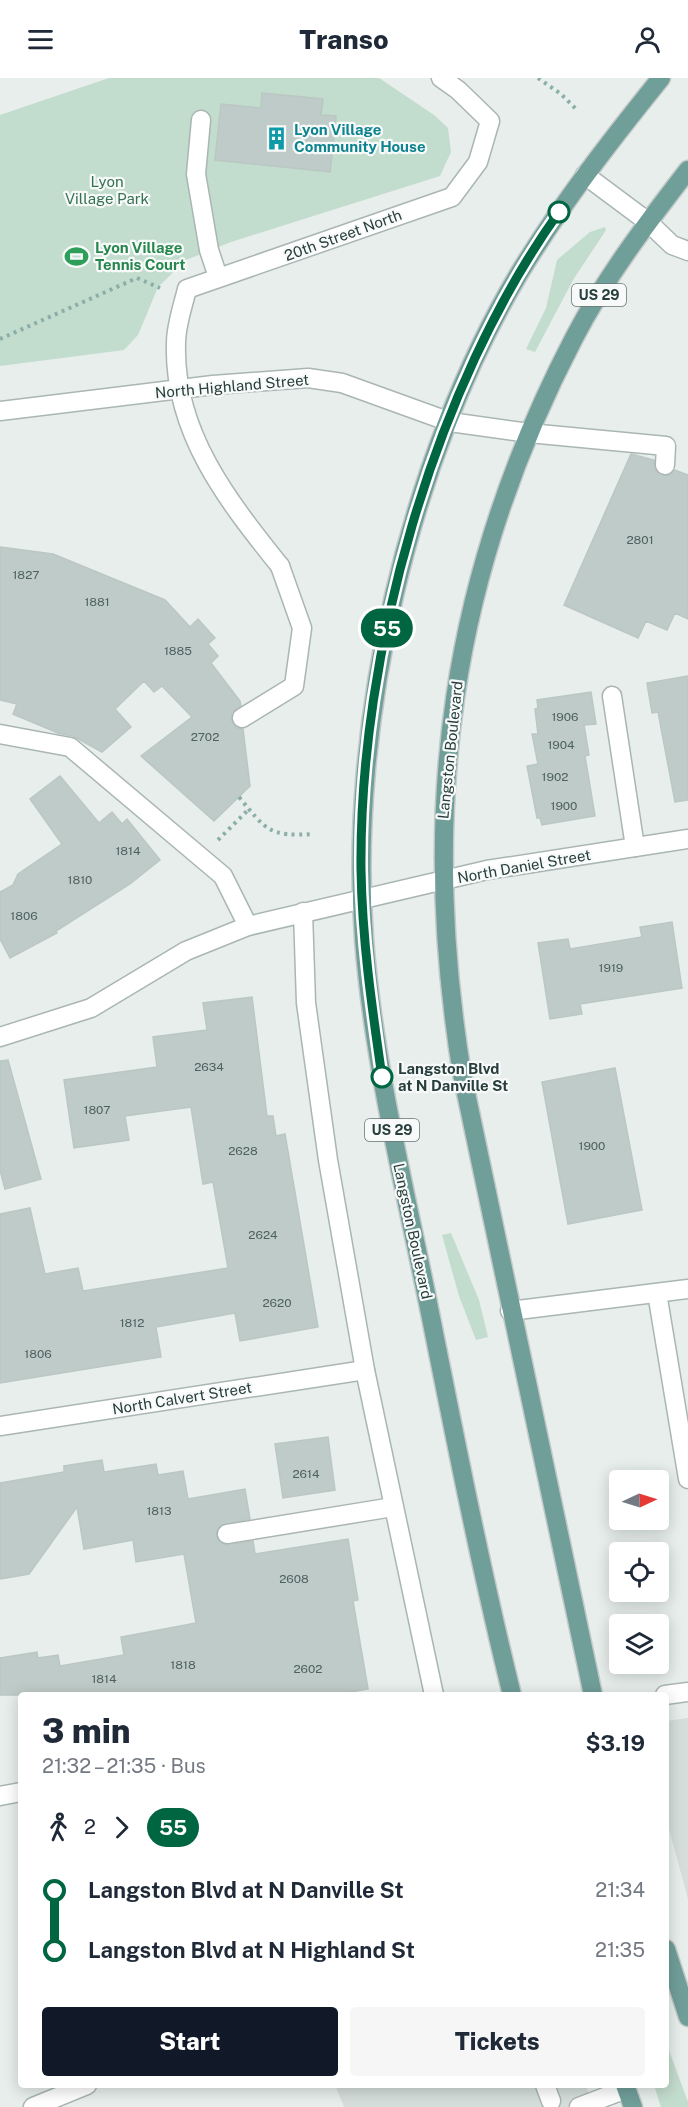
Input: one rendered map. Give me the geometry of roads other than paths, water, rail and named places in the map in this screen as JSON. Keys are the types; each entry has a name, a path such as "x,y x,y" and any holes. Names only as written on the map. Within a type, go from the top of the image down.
{"main road":[{"name":"Langston Boulevard","path":"511,1692 444,1381 382,1077 366,967 362,899 367,769 384,646 401,564 416,514 450,422 490,328 514,283 585,175 661,78"},
{"name":"Langston Boulevard","path":"592,1692 510,1311 455,1032 448,984 442,880 448,747 462,651 496,522 529,433 574,337 648,222 688,170"},
{"path":"669,1958 688,2017"},
{"path":"625,2088 633,2107"}],"street":[{"name":"20th Street North","path":"181,389 176,342 187,289 452,197 478,162 490,121 458,90 441,78"},
{"path":"201,120 196,174 209,250 218,277"},
{"path":"585,175 648,222 672,245 688,251"},
{"name":"North Highland Street","path":"0,411 289,378 325,379 450,422 529,433 666,446 665,465"},
{"path":"181,389 191,434 199,450 227,500 280,566 302,628 294,686 242,718"},
{"path":"612,696 635,847"},
{"path":"0,735 70,747 224,876 248,926"},
{"name":"North Daniel Street","path":"0,1037 91,1008 186,951 248,926 487,870 688,839"},
{"path":"303,912 306,1003 326,1149 365,1370 433,1692"},
{"path":"510,1311 688,1289"},
{"path":"657,1293 688,1479"},
{"name":"North Calvert Street","path":"0,1426 365,1370"},
{"path":"227,1534 393,1507"},
{"path":"669,1694 688,1692"},
{"path":"0,1796 18,1793"},
{"path":"33,2107 80,2088"},
{"path":"579,2107 623,2088"}],"place":[{"name":"Lyon Village Community House","path":"276,138"},
{"name":"Lyon Village Tennis Court","path":"77,256"},
{"name":"Langston Blvd at N Danville St","path":"382,1077"}],"park label":[{"name":"Lyon Village Park","path":"107,190"}]}
